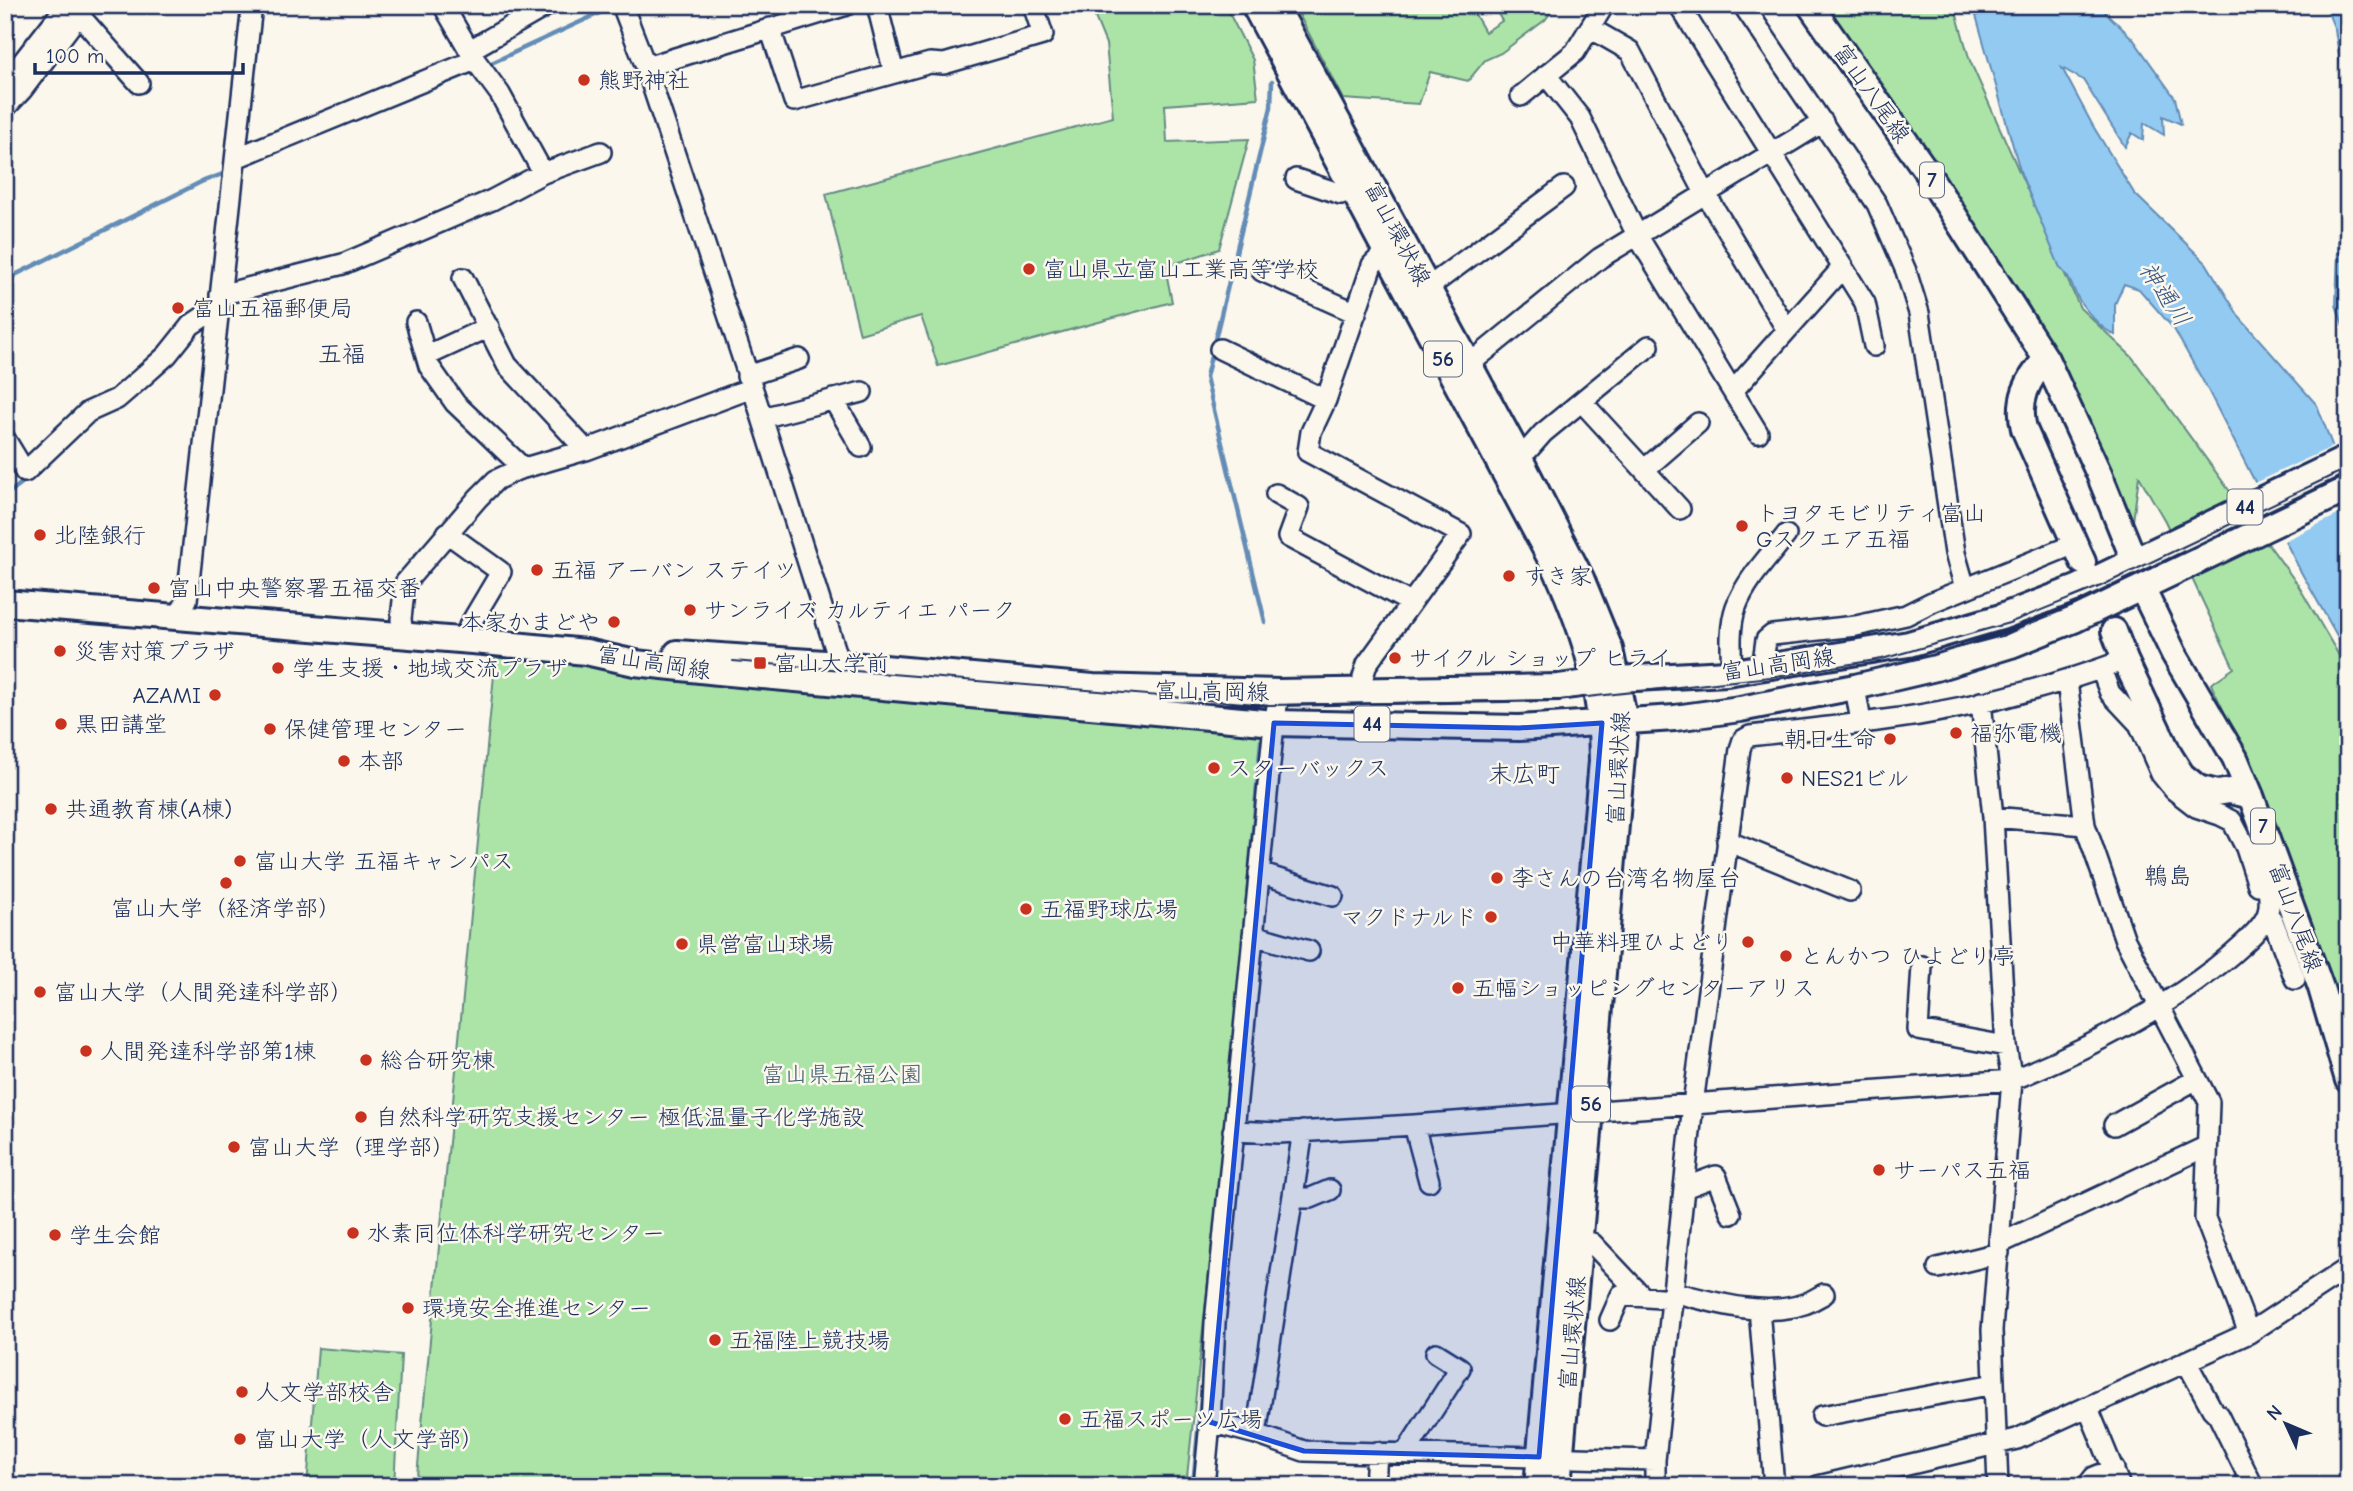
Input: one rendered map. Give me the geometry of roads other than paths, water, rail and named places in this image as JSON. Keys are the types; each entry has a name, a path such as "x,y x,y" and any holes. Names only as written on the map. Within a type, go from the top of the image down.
{"main road":[{"name":"富山環状線","path":"1254,5 1353,190 1395,247"},
{"name":"富山環状線","path":"1275,5 1395,247 1459,368 1508,459 1581,578 1611,649 1606,680 1613,723 1550,1457 1558,1486"},
{"name":"富山八尾線","path":"1810,5 1924,169 2046,359 2138,558"},
{"path":"2046,359 2025,388 2021,415 2024,429 2079,553"},
{"name":"富山高岡線","path":"586,652 720,654 1093,687 1279,692 1553,688 1606,680 1762,669 1909,644 2001,617 2077,588 2348,458"},
{"name":"富山高岡線","path":"586,652 635,663 719,672 1274,723 1519,729 1613,723 1741,709 1855,687 1936,668 2011,645 2076,619 2348,489"},
{"name":"富山八尾線","path":"2147,585 2175,654 2235,758 2251,796 2321,988 2348,1080"},
{"name":"44","path":"5,603 586,652"},
{"name":"7","path":"2114,631 2125,660 2182,775 2198,788 2217,793 2230,791 2251,796"},
{"name":"富山環状線","path":"1537,1486 1550,1457 1580,1241 1580,1113"}],"street":[{"path":"177,618 187,600 252,5"},
{"path":"443,5 499,94 543,173"},
{"path":"236,158 472,55 548,5"},
{"path":"622,5 646,67 840,664"},
{"path":"646,67 771,28 792,13 847,5"},
{"path":"877,5 894,73"},
{"path":"771,28 794,101 930,63 944,64 1043,34 1033,5"},
{"path":"1521,96 1575,52 1604,5"},
{"path":"1679,5 1865,303 1874,346"},
{"path":"1744,5 1877,204 1906,271 1919,313 1955,553 1965,588"},
{"path":"77,8 139,83"},
{"path":"5,85 77,8"},
{"path":"5,108 22,90 77,8"},
{"path":"1590,28 1630,51 1706,193 1787,330"},
{"path":"1546,75 1580,118 1637,235 1758,433"},
{"path":"1459,368 1600,258 1823,122"},
{"path":"220,295 343,264 492,200 543,173 601,152"},
{"path":"1296,179 1341,194 1353,190"},
{"path":"1418,291 1448,273 1564,187"},
{"path":"1362,692 1367,664 1461,534 1308,453 1311,432 1326,400 1372,265 1395,247"},
{"path":"1733,391 1843,267"},
{"path":"1262,271 1356,313"},
{"path":"463,278 507,365 586,450"},
{"path":"5,439 25,472 88,412 117,399 139,380 167,355 191,325 206,315 218,316"},
{"path":"416,322 429,366 454,402 523,468"},
{"path":"426,356 489,327"},
{"path":"1508,459 1528,450 1543,433 1649,346"},
{"path":"1220,349 1326,400"},
{"path":"402,635 405,583 496,480 523,468 586,450 799,359"},
{"path":"762,418 862,392"},
{"path":"833,399 861,447"},
{"path":"1582,402 1680,509"},
{"path":"1644,470 1698,423"},
{"path":"1276,494 1300,507 1289,537 1411,603"},
{"path":"447,533 500,572 469,626 475,641"},
{"path":"1732,672 1731,639 1735,609 1744,590 1786,534"},
{"path":"1762,669 1766,640 1772,635 1889,620 1965,588 2079,553"},
{"path":"1654,1486 1693,1104 1727,841 1743,740 1750,736 1861,722 1981,702 2067,681 2125,660"},
{"path":"2101,668 2110,693 2139,724 2161,774 2174,790 2196,807 2232,821 2246,848 2295,979"},
{"path":"2067,681 2085,825 2125,940 2209,1102 2205,1219 2249,1333"},
{"path":"1855,687 1861,722"},
{"path":"1204,1486 1215,1323 1233,1131 1279,692"},
{"path":"1981,702 1993,817 2006,1046 2012,1080 1992,1330 1998,1486"},
{"path":"1993,817 2085,825"},
{"path":"1233,1131 1279,1133 1414,1125 2012,1080 2053,1063 2159,1007 2231,956 2253,935 2268,909 2263,828"},
{"path":"1727,841 1850,891"},
{"path":"1259,873 1333,896"},
{"path":"1253,936 1309,951"},
{"path":"1922,966 1918,1030 2006,1046"},
{"path":"2114,1125 2197,1079"},
{"path":"1414,1125 1429,1181"},
{"path":"1256,1434 1303,1131"},
{"path":"1938,1268 1999,1248 2207,1146"},
{"path":"1684,1188 1716,1175 1731,1214"},
{"path":"1293,1198 1311,1198 1330,1190"},
{"path":"1580,1241 1592,1244 1642,1295"},
{"path":"1824,1485 2017,1439 2249,1333 2348,1268"},
{"path":"1610,1320 1621,1295 1673,1295 1759,1309 1805,1304 1824,1294"},
{"path":"1759,1309 1774,1486"},
{"path":"1406,1452 1460,1368 1436,1353"},
{"path":"2186,1361 2212,1409 2218,1415 2253,1486"},
{"path":"1822,1416 1994,1384"},
{"path":"2087,1486 2094,1477 2117,1477 2088,1408"},
{"path":"1210,1422 1304,1451 1655,1460"},
{"path":"1375,1486 1377,1452"}],"water":[{"name":"神通川","path":"1973,5 2098,5 2133,39 2175,98 2181,124 2163,116 2164,135 2144,123 2143,140 2132,133 2125,147 2083,80 2062,68 2134,193 2206,263 2240,318 2317,405 2348,488 2348,655 2301,572 2174,329 2139,289 2124,284 2115,304 2115,335 2088,312 2060,268 2021,174"},
{"path":"2325,5 2348,5 2348,339 2336,305 2344,85 2335,30"}],"waterway":[{"path":"485,66 617,5"},
{"path":"239,167 477,70"},
{"path":"1265,622 1206,377 1271,107 1272,81"},
{"path":"5,280 201,182 228,172"},
{"path":"5,496 27,479"},
{"path":"1241,966 1261,741"},
{"path":"1193,1486 1203,1375"}],"tram line":[{"path":"733,661 1269,705 1560,700 1770,677 1882,659 2009,623 2101,586 2348,468"},
{"path":"1960,647 2002,636 2023,627"}],"place":[{"name":"熊野神社","path":"584,80"},
{"name":"富山県立富山工業高等学校","path":"1029,269"},
{"name":"富山五福郵便局","path":"178,308"},
{"name":"トヨタモビリティ富山 Gスクエア五福","path":"1742,526"},
{"name":"北陸銀行","path":"40,535"},
{"name":"五福 アーバン ステイツ","path":"537,570"},
{"name":"すき家","path":"1509,576"},
{"name":"富山中央警察署五福交番","path":"154,588"},
{"name":"サンライズ カルティエ パーク","path":"690,610"},
{"name":"本家かまどや","path":"614,622"},
{"name":"災害対策プラザ","path":"60,651"},
{"name":"サイクル ショップ ヒライ","path":"1395,658"},
{"name":"富山大学前","path":"760,663"},
{"name":"学生支援・地域交流プラザ","path":"278,668"},
{"name":"AZAMI","path":"215,695"},
{"name":"黒田講堂","path":"61,724"},
{"name":"保健管理センター","path":"270,729"},
{"name":"福弥電機","path":"1956,733"},
{"name":"朝日生命","path":"1890,739"},
{"name":"本部","path":"344,761"},
{"name":"スターバックス","path":"1214,768"},
{"name":"NES21ビル","path":"1787,778"},
{"name":"共通教育棟(A棟)","path":"51,809"},
{"name":"富山大学 五福キャンパス","path":"240,861"},
{"name":"李さんの台湾名物屋台","path":"1497,878"},
{"name":"富山大学（経済学部）","path":"226,883"},
{"name":"五福野球広場","path":"1026,909"},
{"name":"マクドナルド","path":"1491,917"},
{"name":"中華料理ひよどり","path":"1748,942"},
{"name":"県営富山球場","path":"682,944"},
{"name":"とんかつ ひよどり亭","path":"1786,956"},
{"name":"五幅ショッピングセンターアリス","path":"1458,988"},
{"name":"富山大学（人間発達科学部）","path":"40,992"},
{"name":"人間発達科学部第1棟","path":"86,1051"},
{"name":"総合研究棟","path":"366,1060"},
{"name":"自然科学研究支援センター 極低温量子化学施設","path":"361,1117"},
{"name":"富山大学（理学部）","path":"234,1147"},
{"name":"サーパス五福","path":"1879,1170"},
{"name":"水素同位体科学研究センター","path":"353,1233"},
{"name":"学生会館","path":"55,1235"},
{"name":"環境安全推進センター","path":"408,1308"},
{"name":"五福陸上競技場","path":"715,1340"},
{"name":"人文学部校舎","path":"242,1392"},
{"name":"五福スポーツ広場","path":"1065,1419"},
{"name":"富山大学（人文学部）","path":"240,1439"}],"district":[{"name":"五福","path":"342,354"},
{"name":"末広町","path":"1524,774"},
{"name":"鵯島","path":"2168,876"}],"park label":[{"name":"富山県五福公園","path":"842,1074"}]}
